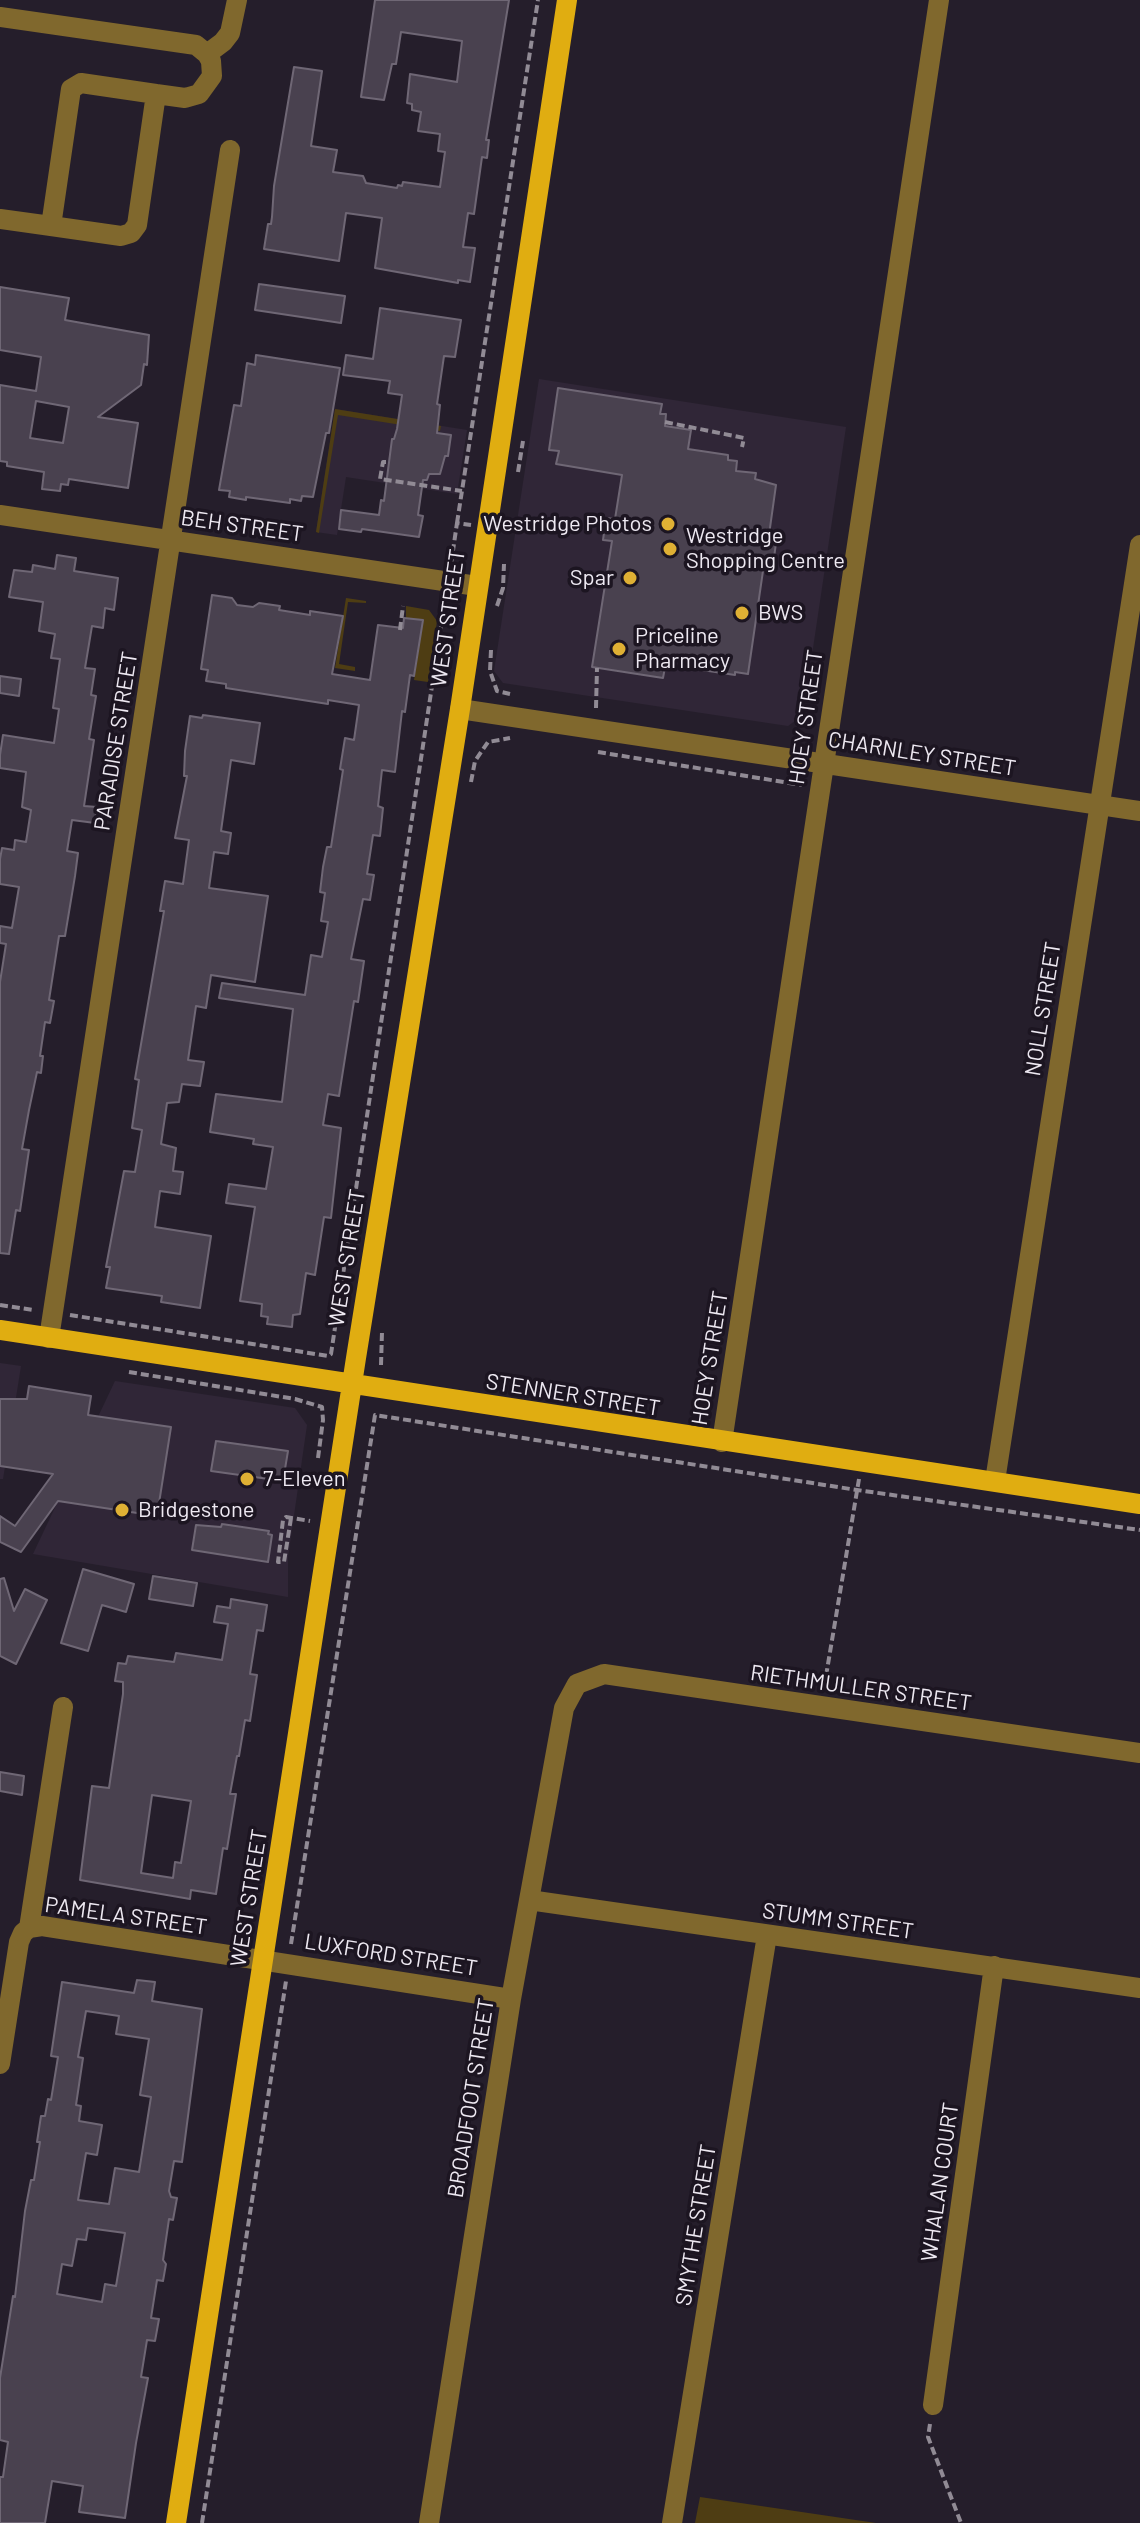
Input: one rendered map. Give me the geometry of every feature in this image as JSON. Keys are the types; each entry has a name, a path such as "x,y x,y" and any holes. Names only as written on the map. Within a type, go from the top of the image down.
{"main road":[{"name":"WEST STREET","path":"176,2523 460,709 485,527 567,0"},
{"name":"STENNER STREET","path":"0,1330 1140,1504"}],"street":[{"path":"207,54 230,33 237,0"},
{"name":"HOEY STREET","path":"722,1442 939,0"},
{"path":"0,17 196,45 207,54 212,68 212,76 199,94 185,98 81,83 71,89 51,226"},
{"path":"0,219 121,236 135,230 156,94"},
{"name":"PARADISE STREET","path":"49,1338 230,150"},
{"name":"BEH STREET","path":"0,515 477,586"},
{"name":"NOLL STREET","path":"995,1481 1140,545"},
{"name":"CHARNLEY STREET","path":"460,709 1140,811"},
{"name":"RIETHMULLER STREET","path":"577,1684 604,1674 1140,1753"},
{"name":"BROADFOOT STREET","path":"429,2523 511,1999 564,1708 577,1684"},
{"path":"0,2064 4,2018 19,1942 29,1928 63,1707"},
{"name":"STUMM STREET","path":"529,1900 1140,1988"},
{"name":"PAMELA STREET","path":"29,1928 42,1926 264,1960"},
{"name":"SMYTHE STREET","path":"672,2523 767,1935"},
{"name":"LUXFORD STREET","path":"264,1960 511,1999"},
{"name":"WHALAN COURT","path":"933,2405 994,1966"}],"path":[{"path":"0,1305 328,1356 331,1354 538,0"},
{"path":"665,422 744,438 742,447"},
{"path":"386,462 383,462 380,479 462,491"},
{"path":"457,523 485,527"},
{"path":"400,630 403,606"},
{"path":"596,708 597,668"},
{"path":"469,792 475,761 488,742 511,738"},
{"path":"588,751 820,788"},
{"path":"381,1365 384,1318"},
{"path":"129,1372 295,1399 322,1407"},
{"path":"375,1415 857,1490 1140,1530"},
{"path":"821,1706 861,1461"},
{"path":"291,1518 284,1562 278,1562 283,1520 286,1517 310,1521"},
{"path":"933,2405 928,2437 961,2523"}],"shaded area":[{"name":"Westridge Shopping Centre","path":"539,379 846,427 803,715 788,726 503,683 494,671"},
{"path":"335,409 467,430 457,494 346,477 337,535 316,532"},
{"path":"335,409 441,426 440,431 338,415 319,533 316,532"},
{"path":"346,598 366,601 348,602 339,664 355,667 355,671 335,668"},
{"path":"406,606 429,610 437,621 428,682 414,680 423,621 406,618"},
{"path":"0,1363 21,1366 3,1479 0,1479"},
{"name":"Bridgestone","path":"115,1381 295,1408 307,1425 288,1557 288,1597 33,1554"},
{"path":"700,2497 876,2523 695,2523"}],"building":[{"path":"375,0 509,0 486,140 489,140 487,158 482,157 474,214 468,213 463,247 475,248 470,282 458,280 458,283 375,268 382,218 346,213 339,261 264,249 268,224 271,224 274,186 294,67 322,71 311,146 337,150 333,172 363,176 366,183 397,188 403,182 440,187 445,152 438,151 440,134 418,131 421,112 412,110 412,104 407,103 410,74 457,82 462,41 401,32 396,64 392,64 384,100 361,97"},
{"path":"259,284 345,296 341,323 255,310"},
{"path":"0,287 69,298 65,320 149,335 147,365 144,364 141,385 98,417 138,423 128,488 69,479 68,485 61,484 60,491 42,489 44,472 7,466 7,462 0,461 0,385 36,391 41,357 0,350","holes":["36,401 69,407 63,443 30,438"]},
{"path":"380,308 461,320 455,357 444,356 437,404 440,405 437,433 451,435 448,456 445,456 440,474 429,474 427,480 423,480 418,515 423,516 419,537 339,529 341,510 379,515 381,500 384,501 392,439 397,429 402,395 388,393 390,381 343,375 346,355 373,359"},
{"path":"256,355 340,368 329,433 326,433 313,497 302,496 301,501 290,499 290,503 246,497 246,500 229,497 230,491 219,490 234,405 241,406 247,363 255,365"},
{"path":"558,388 662,404 660,414 666,414 665,426 691,430 688,449 728,455 728,460 737,461 736,471 756,473 755,479 776,485 768,542 776,543 773,565 764,564 748,674 735,672 735,675 666,662 663,678 592,667 612,541 603,540 606,518 615,519 622,475 556,464 559,451 549,450"},
{"path":"57,555 76,558 74,571 118,578 114,610 105,608 103,628 92,626 85,668 95,669 91,695 96,696 89,739 94,740 84,806 97,807 95,823 72,820 67,851 78,853 75,876 65,936 59,936 49,1000 54,1001 50,1023 45,1022 41,1073 37,1072 22,1149 29,1150 20,1211 16,1210 9,1254 0,1253 0,982 6,944 0,943 0,926 12,928 19,887 0,884 0,859 2,848 14,850 15,840 26,842 31,810 22,807 26,772 0,768 0,755 3,735 54,743 59,709 53,708 60,659 51,658 55,634 39,631 43,602 9,597 14,570 32,572 33,565 55,569"},
{"path":"212,595 232,598 237,605 253,607 259,603 310,615 310,611 343,616 332,674 370,680 378,625 403,628 404,618 423,620 414,676 410,675 405,712 402,711 395,772 382,770 378,806 383,808 380,836 373,835 367,874 374,875 370,900 363,899 351,959 364,961 358,1002 354,1001 339,1096 328,1094 323,1125 341,1128 331,1218 324,1217 315,1275 306,1273 300,1314 293,1315 292,1327 267,1324 268,1317 261,1316 262,1304 240,1301 255,1207 226,1203 229,1184 266,1189 273,1147 253,1144 254,1139 210,1132 216,1094 282,1102 293,1009 219,998 222,983 305,995 311,955 322,957 328,922 321,921 325,893 320,892 323,867 327,847 331,847 345,738 354,740 359,705 328,700 328,704 226,688 226,684 206,681 208,670 201,669"},
{"path":"0,676 21,679 19,696 0,693"},
{"path":"203,715 260,723 254,764 231,760 221,831 231,833 228,854 214,852 209,888 268,896 255,982 211,975 206,1008 196,1006 188,1060 204,1062 200,1086 182,1084 179,1102 167,1103 161,1144 176,1148 173,1171 183,1172 180,1194 160,1191 155,1227 211,1236 200,1308 161,1302 162,1296 106,1288 110,1267 106,1267 124,1171 135,1172 142,1130 132,1128 139,1080 135,1079 164,911 160,911 165,881 183,884 189,840 175,838 187,776 184,776 185,751 190,716 202,718"},
{"path":"29,1386 91,1396 88,1415 171,1427 157,1516 58,1501 21,1552 0,1542 0,1516 15,1526 53,1474 0,1466 0,1399 27,1399"},
{"path":"216,1441 288,1451 283,1481 211,1471"},
{"path":"222,1524 269,1531 268,1534 272,1535 268,1562 192,1550 196,1525 221,1527"},
{"path":"83,1569 134,1584 126,1612 102,1605 88,1651 61,1643"},
{"path":"153,1576 197,1583 193,1606 149,1599"},
{"path":"4,1578 14,1611 25,1589 47,1600 16,1664 0,1656 0,1579"},
{"path":"231,1599 267,1605 263,1631 257,1630 250,1674 257,1675 250,1721 245,1720 237,1756 230,1794 236,1794 216,1894 191,1890 190,1899 80,1880 92,1786 109,1788 123,1694 123,1682 115,1681 118,1663 126,1664 128,1656 174,1662 176,1653 222,1660 228,1624 214,1622 217,1606 230,1608","holes":["152,1795 191,1801 181,1863 175,1862 173,1878 141,1873"]},
{"path":"0,1772 24,1776 22,1795 0,1791"},
{"path":"137,1980 155,1982 152,2001 202,2009 182,2162 174,2161 169,2191 171,2197 177,2198 173,2220 169,2219 163,2281 157,2280 151,2318 159,2319 155,2341 147,2340 141,2377 148,2378 125,2518 79,2512 83,2486 52,2481 45,2523 0,2523 0,2477 3,2477 8,2442 0,2440 0,2378 15,2297 25,2211 40,2142 37,2142 41,2116 45,2116 48,2099 51,2100 58,2057 51,2056 62,1982 134,1993","holes":["86,2011 119,2016 116,2034 149,2039 140,2095 151,2097 139,2172 115,2168 109,2204 78,2200 86,2153 97,2155 102,2125 79,2121 81,2106 76,2105 83,2058 78,2057","88,2228 125,2233 116,2286 105,2284 102,2302 57,2294 62,2264 72,2266 77,2239 86,2240"]}],"place":[{"name":"Westridge Photos","path":"668,524"},
{"name":"Westridge Shopping Centre","path":"670,549"},
{"name":"Spar","path":"630,578"},
{"name":"BWS","path":"742,613"},
{"name":"Priceline Pharmacy","path":"619,649"},
{"name":"7-Eleven","path":"247,1479"},
{"name":"Bridgestone","path":"122,1510"}]}
